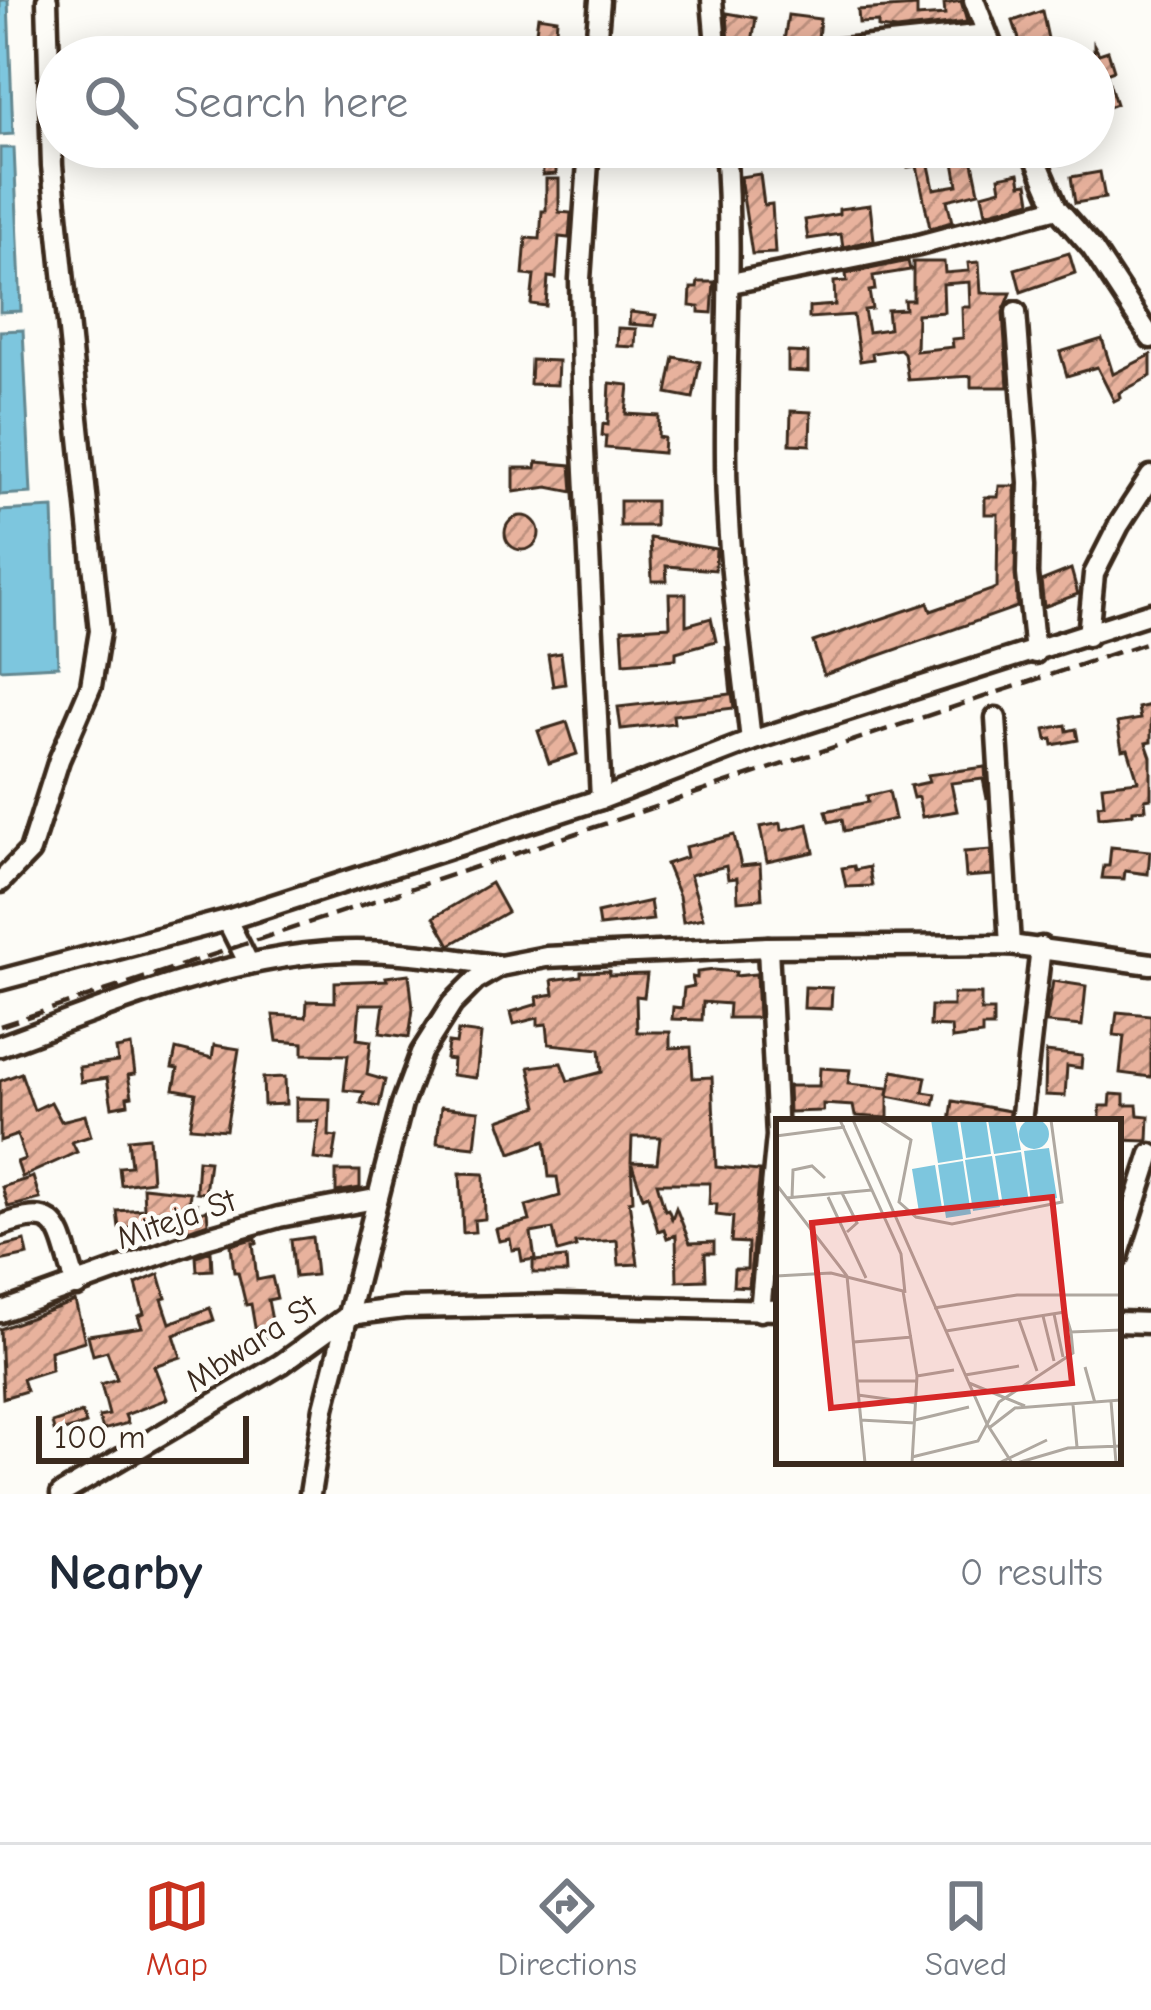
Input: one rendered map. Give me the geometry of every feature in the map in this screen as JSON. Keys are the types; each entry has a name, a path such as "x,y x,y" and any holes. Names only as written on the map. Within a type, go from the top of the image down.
{"street":[{"path":"47,0 48,36"},
{"path":"597,36 600,0"},
{"path":"712,0 715,36"},
{"path":"967,36 986,34 974,0"},
{"path":"0,882 30,851 59,760 91,686 100,631 52,168"},
{"path":"588,168 580,301 601,799"},
{"path":"726,168 731,283 728,514 752,741"},
{"path":"1039,168 1057,208 1092,248 1151,338"},
{"path":"731,283 920,245 1057,208"},
{"path":"1016,312 1029,482 1027,574 1035,652"},
{"path":"1088,636 1094,574 1151,476"},
{"path":"0,980 227,920 601,799 752,741 1151,613"},
{"path":"996,718 1010,945"},
{"path":"227,920 249,964"},
{"path":"310,1494 324,1408 376,1199 421,1053 452,1004 476,980 500,966 545,957 768,947 1010,945 1151,964"},
{"path":"768,947 776,1119"},
{"path":"1021,1119 1041,947"},
{"path":"0,1046 158,989 249,964 325,952 396,951 500,966"},
{"path":"1121,1248 1151,1154"},
{"path":"349,1315 404,1308 558,1305 770,1310 776,1161"},
{"name":"Miteja St","path":"0,1312 205,1238 279,1217 376,1199"},
{"path":"0,1226 30,1214 53,1221 77,1286"},
{"name":"Mbwara St","path":"62,1494 281,1364 349,1315"},
{"path":"1121,1322 1151,1323"}],"water":[{"path":"0,0 8,0 13,134 0,135"},
{"path":"0,148 14,148 21,311 0,312"},
{"path":"23,330 31,493 0,495 0,331"},
{"path":"53,508 58,666 0,669 0,511"}],"building":[{"path":"961,1 967,22 896,30 878,28 878,22 859,23 858,10 917,6 917,17 945,15 944,4"},
{"path":"1042,11 1047,36 1018,36 1013,21"},
{"path":"727,13 756,18 753,36 728,36"},
{"path":"788,15 820,19 818,36 785,36"},
{"path":"538,16 557,19 555,36 535,36"},
{"path":"917,168 930,168 934,189 958,185 955,168 974,168 979,192 947,200 952,222 930,228"},
{"path":"1100,172 1105,198 1075,203 1071,177"},
{"path":"1019,173 1021,184 1028,183 1031,201 986,213 982,194 1001,189 999,177"},
{"path":"760,174 764,205 772,204 775,253 752,254 740,177"},
{"path":"546,179 559,179 559,212 571,213 569,238 559,237 556,278 548,277 546,306 531,304 534,276 523,275 526,238 540,239"},
{"path":"870,205 874,240 843,247 841,234 808,239 805,220"},
{"path":"1069,253 1075,273 1021,292 1015,269"},
{"path":"908,261 910,270 873,276 872,309 864,310 868,332 889,329 887,310 905,309 904,300 913,300 913,262 944,262 945,273 969,271 968,263 979,262 981,293 1011,293 1003,313 1008,387 971,387 971,376 908,380 900,349 872,353 873,359 860,361 853,315 809,318 809,307 835,305 834,282 847,281 846,274","holes":["969,282 970,307 962,307 963,338 952,339 953,347 916,351 917,314 944,312 943,284"]},
{"path":"698,282 714,282 712,313 690,306 691,288 697,288"},
{"path":"630,312 656,315 654,326 629,324"},
{"path":"618,328 636,329 635,347 617,346"},
{"path":"1102,339 1113,374 1151,355 1151,376 1119,393 1114,401 1097,367 1067,376 1060,352"},
{"path":"788,352 808,353 808,372 788,371"},
{"path":"674,357 700,362 693,398 667,393"},
{"path":"531,360 558,361 557,385 530,384"},
{"path":"610,383 629,385 626,414 659,416 663,453 605,448 606,436 602,436 603,424 608,425"},
{"path":"791,411 811,412 810,445 790,444"},
{"path":"537,462 571,465 573,492 548,487 514,492 514,468 536,468"},
{"path":"999,486 1015,486 1017,607 824,675 813,642 928,603 931,611 997,588 998,514 985,514 985,497 998,497"},
{"path":"620,501 655,501 655,526 620,526"},
{"path":"522,516 534,521 539,533 534,545 522,550 510,545 505,533 510,521"},
{"path":"650,538 716,549 715,570 666,566 667,581 652,581"},
{"path":"1071,569 1078,594 1044,607 1041,581"},
{"path":"669,594 686,594 686,625 711,618 716,641 676,652 676,659 624,663 622,629 670,626"},
{"path":"726,646 734,708 673,715 674,723 621,729 618,707 731,694"},
{"path":"561,653 565,684 553,686 548,655"},
{"path":"1151,705 1151,742 1146,743 1151,757 1151,798 1145,799 1146,809 1099,817 1098,805 1104,804 1102,785 1138,781 1128,749 1122,750 1117,723 1140,719 1138,708"},
{"path":"567,722 577,754 549,763 538,731"},
{"path":"1066,725 1067,731 1076,729 1078,740 1053,745 1052,739 1047,740 1045,729"},
{"path":"985,767 987,799 983,779 951,783 957,811 922,817 910,786 929,782 927,775"},
{"path":"889,791 895,819 844,831 842,819 829,822 826,811 868,802 867,796"},
{"path":"781,823 782,830 808,824 814,852 767,862 760,827"},
{"path":"734,835 741,866 760,864 762,899 738,901 737,878 728,879 726,866 690,875 703,918 683,922 666,864 687,857 685,847"},
{"path":"1111,847 1150,851 1148,874 1125,871 1124,879 1102,878"},
{"path":"991,850 992,875 966,877 964,852"},
{"path":"854,866 855,870 869,867 872,886 846,887 842,868"},
{"path":"491,883 507,912 450,945 434,917"},
{"path":"650,901 653,920 599,926 597,913"},
{"path":"714,970 736,972 735,976 756,974 758,1018 728,1018 729,1004 703,1002 702,1020 672,1019 673,1007 682,1008 684,988 694,986 692,977"},
{"path":"581,972 647,974 644,997 636,996 637,1032 670,1032 670,1048 691,1047 693,1078 712,1077 716,1167 760,1171 749,1287 733,1286 734,1269 747,1269 748,1243 731,1242 733,1217 716,1215 717,1204 709,1204 710,1183 657,1183 665,1210 672,1219 676,1208 690,1243 714,1242 714,1253 705,1253 706,1280 677,1281 676,1235 667,1238 664,1229 658,1231 648,1195 643,1197 631,1162 633,1200 629,1201 638,1264 619,1265 617,1240 575,1243 576,1247 558,1252 553,1229 531,1233 535,1259 522,1261 520,1249 512,1250 510,1239 499,1241 496,1229 530,1221 526,1206 560,1196 557,1177 549,1177 545,1141 511,1153 499,1120 538,1106 529,1067 561,1063 568,1081 602,1072 600,1049 549,1044 547,1024 538,1025 538,1018 514,1024 511,1012 538,1004 537,997 554,994 552,980 581,976","holes":["632,1137 660,1137 657,1163 631,1162"]},
{"path":"409,974 413,1009 409,1037 380,1033 384,1004 360,1004 357,1039 371,1041 367,1075 385,1080 379,1107 361,1103 364,1092 344,1090 348,1055 303,1054 303,1043 277,1041 273,1015 306,1017 307,1001 335,1002 335,982 387,980"},
{"path":"1053,981 1086,986 1082,1026 1046,1023"},
{"path":"805,987 832,988 831,1009 804,1008"},
{"path":"953,994 981,994 981,1011 993,1011 993,1027 982,1027 982,1035 952,1039 951,1027 930,1026 931,1006 953,1006"},
{"path":"1117,1012 1151,1015 1151,1077 1120,1073 1124,1036 1114,1035"},
{"path":"458,1031 481,1034 476,1078 452,1075 453,1060 446,1059 448,1043 456,1044"},
{"path":"214,1045 239,1049 226,1130 190,1127 196,1093 174,1089 176,1049 212,1058"},
{"path":"131,1046 132,1096 127,1097 128,1104 112,1107 107,1078 81,1082 79,1067 118,1062 116,1049"},
{"path":"1046,1052 1082,1056 1081,1068 1067,1066 1065,1096 1045,1095"},
{"path":"820,1068 850,1070 848,1084 889,1088 888,1095 893,1071 926,1077 923,1092 936,1094 934,1105 888,1096 888,1118 855,1116 853,1106 823,1104 823,1111 789,1112 788,1086 819,1086"},
{"path":"21,1073 34,1110 51,1102 61,1121 85,1115 91,1136 72,1142 77,1152 22,1177 17,1162 25,1159 17,1135 0,1141 0,1081"},
{"path":"285,1077 286,1104 264,1105 263,1078"},
{"path":"1111,1094 1124,1095 1124,1105 1137,1105 1138,1115 1149,1116 1148,1141 1121,1140 1121,1119 1100,1119 1100,1106 1110,1106"},
{"path":"296,1098 330,1099 329,1136 337,1137 333,1161 314,1159 319,1121 296,1121"},
{"path":"953,1101 1009,1111 1008,1119 950,1119"},
{"path":"441,1107 479,1111 475,1147 437,1143"},
{"path":"149,1137 152,1181 121,1185 119,1167 131,1166 128,1139"},
{"path":"198,1160 209,1161 205,1193 196,1192"},
{"path":"336,1171 360,1171 360,1188 336,1192"},
{"path":"460,1173 484,1174 485,1219 474,1220 475,1232 463,1233"},
{"path":"33,1177 40,1199 8,1207 2,1187"},
{"path":"143,1187 190,1192 189,1204 197,1204 196,1213 207,1210 208,1223 188,1230 186,1222 119,1228 117,1211 144,1209"},
{"path":"312,1237 316,1275 295,1277 291,1240"},
{"path":"256,1238 257,1280 272,1277 277,1298 268,1300 275,1336 257,1339 251,1304 246,1305 238,1272 234,1272 231,1245"},
{"path":"25,1241 28,1255 0,1261 0,1247"},
{"path":"211,1251 212,1270 197,1271 196,1256"},
{"path":"566,1258 567,1273 533,1273 533,1261"},
{"path":"159,1274 170,1323 210,1308 214,1320 174,1335 181,1357 154,1366 167,1399 125,1415 128,1423 103,1430 99,1417 109,1415 101,1384 117,1379 107,1351 93,1355 88,1335 142,1327 138,1316 144,1314 136,1284"},
{"path":"75,1301 85,1341 50,1351 51,1370 22,1379 26,1391 3,1398 0,1329"},
{"path":"82,1413 86,1424 55,1434 52,1423"}],"railway":[{"path":"0,1026 1151,641"}]}
